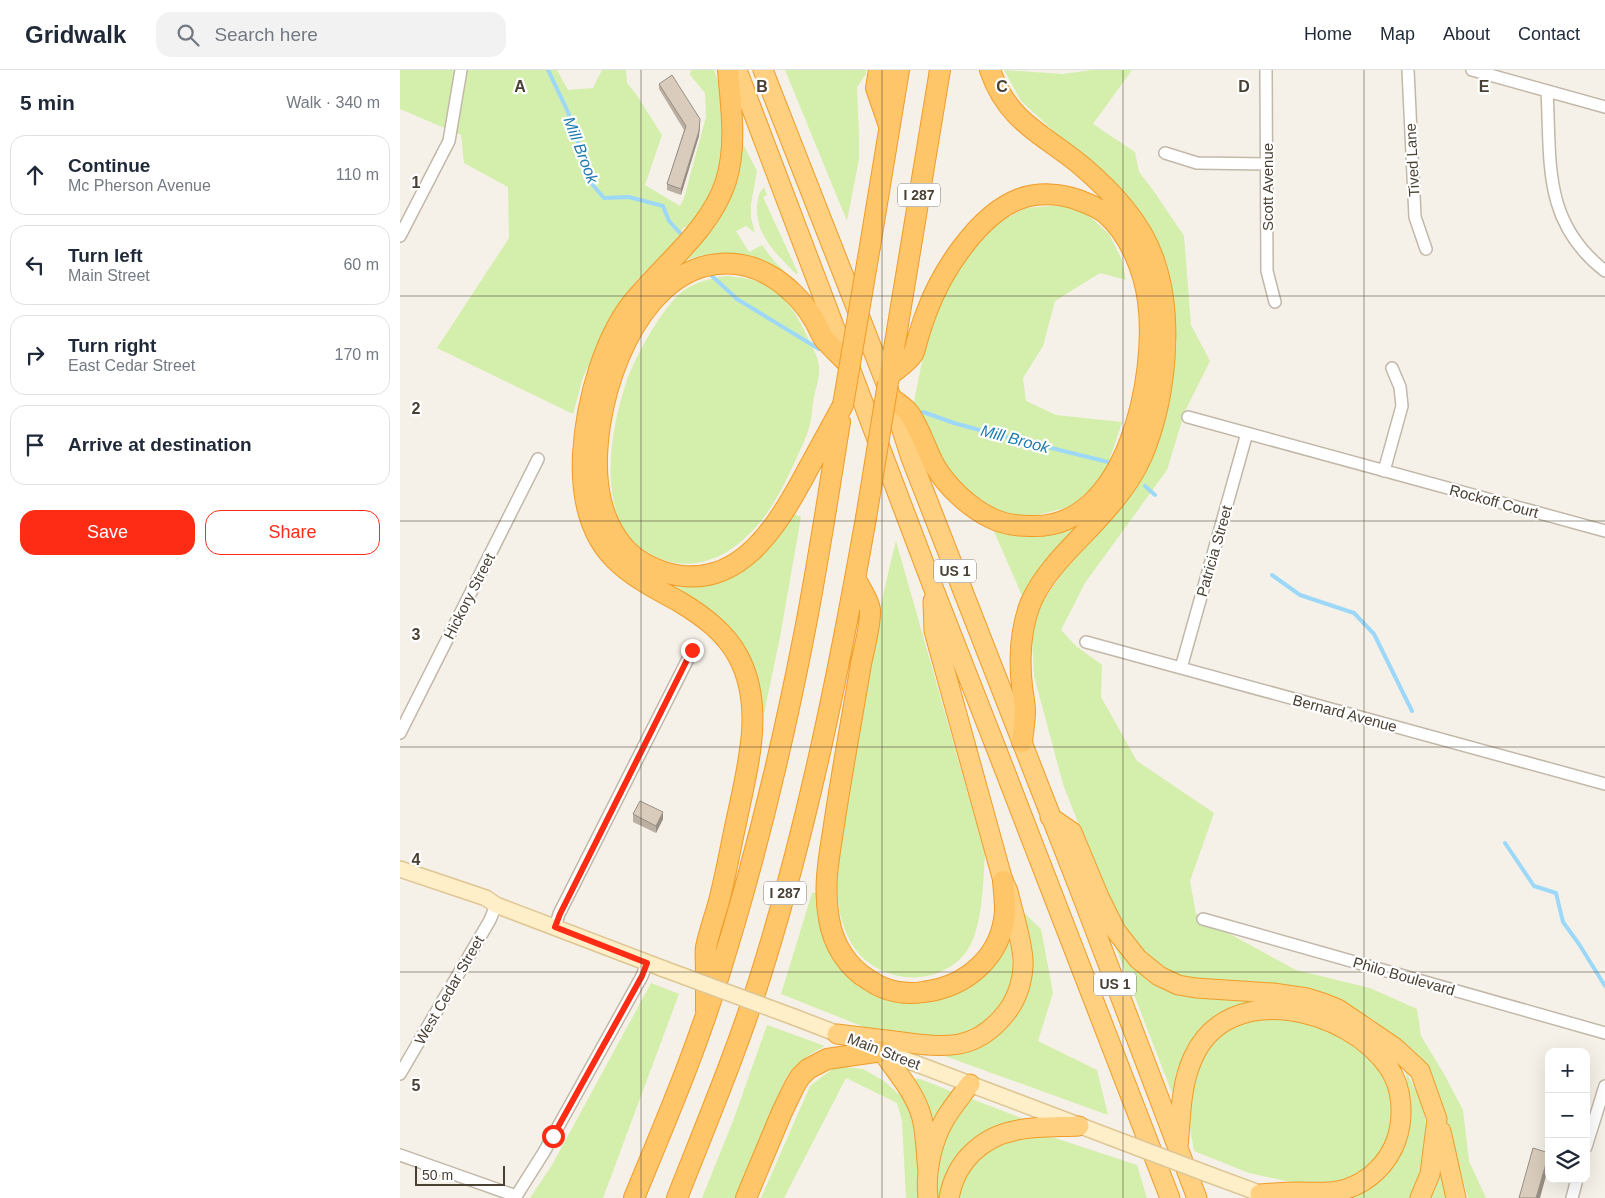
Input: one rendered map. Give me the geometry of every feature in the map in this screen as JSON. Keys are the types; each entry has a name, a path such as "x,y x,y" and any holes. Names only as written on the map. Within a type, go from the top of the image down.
{"highway":[{"path":"706,1012 706,949 722,890 751,747 753,720 750,688 738,657 718,629 688,607 622,566 602,544 588,513 584,494 583,474 590,401 604,358 624,313 709,216 725,184 732,151 733,135 728,70"},
{"name":"US 1","path":"737,70 1166,1194"},
{"name":"US 1","path":"763,70 890,386 911,458 1197,1198"},
{"path":"879,70 876,88 890,128"},
{"name":"I 287","path":"634,1198 677,1091 719,976 785,725 802,644 836,429 843,405 899,70"},
{"name":"I 287","path":"677,1198 742,1032 763,969 817,770 832,702 890,386 898,319 940,70"},
{"path":"990,70 995,86 1016,116 1082,167 1116,198 1130,215 1154,259 1160,282 1164,321 1164,359 1160,388 1149,436 1141,457 1121,492 1041,583 1028,611 1022,643 1022,686 1025,711 1022,742"},
{"path":"1037,194 1051,194 1074,198 1092,205 1104,213 1125,238 1142,275 1148,300 1147,367 1140,406 1128,449 1106,486 1079,513 1050,525 1035,527 1003,522 979,511 952,488 936,467 909,412 890,386 913,354 927,310 945,275 971,237 997,210 1011,202 1037,194"},
{"path":"836,429 777,524 754,550 735,564 724,569 713,573 687,576 671,574 656,569 634,556 625,548 609,523 598,486 597,469 599,432 610,382 623,349 641,317 654,299 668,285 695,269 728,263 748,266 768,274 790,290 814,319 824,338 850,366"},
{"path":"855,578 871,610 825,883 829,920 833,936 840,951 860,975 877,985 895,992 914,994 935,991 959,982 979,967 990,954 998,939 1005,912 1003,881"},
{"path":"837,1034 936,1046 970,1041 991,1029 1000,1020 1012,1003 1020,985 1023,959 1020,944 1008,891 1003,881 934,630 933,587"},
{"path":"1050,816 1072,832 1110,920 1123,941 1138,959 1159,976 1178,985 1205,989 1273,992 1315,1000 1338,1009 1394,1047 1420,1071 1444,1143 1456,1198"},
{"path":"1178,1151 1187,1073 1199,1047 1213,1031 1225,1022 1249,1011 1265,1009 1282,1010 1316,1017 1346,1030 1374,1050 1390,1069 1397,1086 1401,1117 1399,1132 1393,1147 1379,1169 1357,1185 1346,1189 1316,1193 1266,1196"},
{"path":"746,1198 782,1112 800,1076 813,1066 827,1059 882,1051 909,1089 917,1105 924,1129 928,1172 928,1198"},
{"path":"928,1172 935,1144 944,1120 970,1084"},
{"path":"1420,1198 1427,1185 1432,1168 1437,1119"},
{"path":"949,1198 958,1170 975,1149 986,1141 1020,1129 1079,1126"}],"main road":[{"name":"Main Street","path":"400,870 486,898 496,905 664,970 794,1017 1266,1196"},
{"name":"Main Street","path":"400,880 482,907 496,905"}],"street":[{"path":"400,236 449,141 461,70"},
{"name":"Scott Avenue","path":"1266,70 1267,271 1276,302"},
{"name":"Tived Lane","path":"1408,70 1415,217 1426,249"},
{"path":"1472,70 1605,107"},
{"path":"1547,91 1551,175 1555,200 1562,220 1574,240 1588,258 1605,271"},
{"path":"1165,153 1197,163 1267,164"},
{"path":"1384,470 1402,406 1400,387 1392,368"},
{"name":"Rockoff Court","path":"1188,417 1605,531"},
{"name":"Patricia Street","path":"1181,668 1247,433"},
{"name":"Hickory Street","path":"400,733 538,459"},
{"name":"Bernard Avenue","path":"1086,642 1605,784"},
{"path":"555,927 692,650"},
{"name":"West Cedar Street","path":"400,1074 490,920 496,905"},
{"name":"Philo Boulevard","path":"1203,919 1605,1033"},
{"path":"400,1155 515,1197 544,1152 642,976 647,963"},
{"path":"1589,1138 1605,1086"},
{"path":"1572,1198 1576,1183"}],"green space":[{"path":"400,70 557,70 568,90 593,88 602,70 626,70 627,83 662,135 645,185 680,206 684,198 706,117 705,93 690,75 691,70 714,70 719,84 725,124 726,147 713,188 694,226 684,227 672,245 635,282 622,300 583,377 573,414 437,348 509,238 508,187 464,163 461,135 400,109"},
{"path":"785,70 866,70 866,74 857,87 859,159 847,221"},
{"path":"1004,70 1063,74 1092,70 1132,70 1093,124 1135,152 1139,172 1184,236 1191,325 1210,361 1185,411 1167,470 1085,583 1061,630 1076,646 1102,665 1101,697 1137,761 1214,813 1190,881 1196,914 1296,970 1370,988 1417,1009 1421,1036 1463,1110 1469,1161 1486,1198 1468,1198 1428,1068 1375,1021 1322,992 1176,977 1140,947 1114,916 1063,784 1034,676 1031,619 1076,553 1165,399 1177,345 1167,263 1123,191 1073,149 1021,101"},
{"path":"742,142 757,171 751,204 751,218 755,233 746,226 736,231 749,252 762,245 774,261 809,295 815,310 774,268 756,258 720,253 708,254 688,260 672,271"},
{"path":"764,187 767,195 763,197 798,273 796,274 774,251 759,226 757,205 758,198"},
{"path":"1076,204 1109,234 1122,260 1126,280 1100,273 1055,301 1043,346 1023,378 1026,401 1056,415 1122,422 1105,474 1073,506 1034,516 1004,514 957,483 924,430 914,402 923,356 937,298 982,232 1025,208"},
{"path":"726,276 749,279 770,288 786,301 798,318 819,363 818,382 811,420 794,465 774,502 752,532 722,555 706,561 689,564 671,562 653,556 632,542 617,515 611,477 613,436 622,397 631,370 651,332 667,308 675,298 693,285 709,279"},
{"path":"794,514 801,517 780,637 756,752 749,662 653,579 702,583 782,527"},
{"path":"1088,517 1023,598 993,529 1026,537 1065,529"},
{"path":"896,541 985,854 981,908 975,935 970,947 963,956 941,972 915,977 888,973 860,955 849,938 841,919 837,891 837,844 842,797 877,622"},
{"path":"818,892 836,961 858,986 881,998 908,1003 933,1000 1009,936 1013,959 1009,992 995,1012 975,1029 956,1037 916,1037 874,1031 781,994 812,893"},
{"path":"1021,910 1041,929 1053,993 1038,1041 1097,1070 1108,1115 931,1051 991,1040 1012,1022 1025,1000 1031,974"},
{"path":"1114,943 1143,973 1259,1000 1205,1026 1178,1067 1172,1093"},
{"path":"651,983 679,994 603,1198 530,1198 552,1165"},
{"path":"1269,1016 1296,1019 1349,1039 1371,1057 1387,1078 1392,1099 1393,1117 1388,1138 1380,1155 1350,1181 1305,1185 1249,1173 1194,1151 1190,1131 1189,1109 1194,1078 1206,1051 1228,1029 1245,1021"},
{"path":"767,1025 825,1046 803,1060 785,1079 735,1198 702,1198 733,1121"},
{"path":"836,1066 863,1069 884,1081 903,1098 912,1119 923,1198 906,1198 902,1121 897,1103 846,1078 784,1198 761,1198 810,1086"},
{"path":"1405,1070 1424,1105 1428,1158 1410,1198 1332,1198 1366,1190 1400,1158 1411,1104"},
{"path":"911,1078 920,1079 953,1092 931,1141"},
{"path":"972,1099 1037,1124 1012,1125 942,1198 934,1198 936,1167 944,1134 966,1100"},
{"path":"1031,1135 1055,1138 1137,1165 1147,1198 956,1198 968,1167 994,1144"},
{"path":"1440,1151 1449,1198 1430,1198 1431,1197"}],"building":[{"path":"672,75 700,119 699,131 681,189 667,184 686,126 659,84"},
{"path":"640,801 663,812 656,826 633,814"},
{"path":"1533,1148 1545,1152 1545,1167 1536,1198 1519,1198"}],"waterway":[{"name":"Mill Brook","path":"548,70 568,112 592,184 604,198 629,197 663,206 669,221 680,233"},
{"name":"Mill Brook","path":"712,276 737,299 819,349"},
{"name":"Mill Brook","path":"923,412 987,432 1108,462"},
{"name":"Mill Brook","path":"1145,486 1155,495"},
{"name":"Mill Brook","path":"1272,575 1300,595 1354,613 1374,634 1412,711"},
{"name":"Mill Brook","path":"1505,843 1534,886 1556,893 1563,922 1605,986"}],"route":[{"path":"553,1136 642,976 647,963 555,927 692,650"}]}
